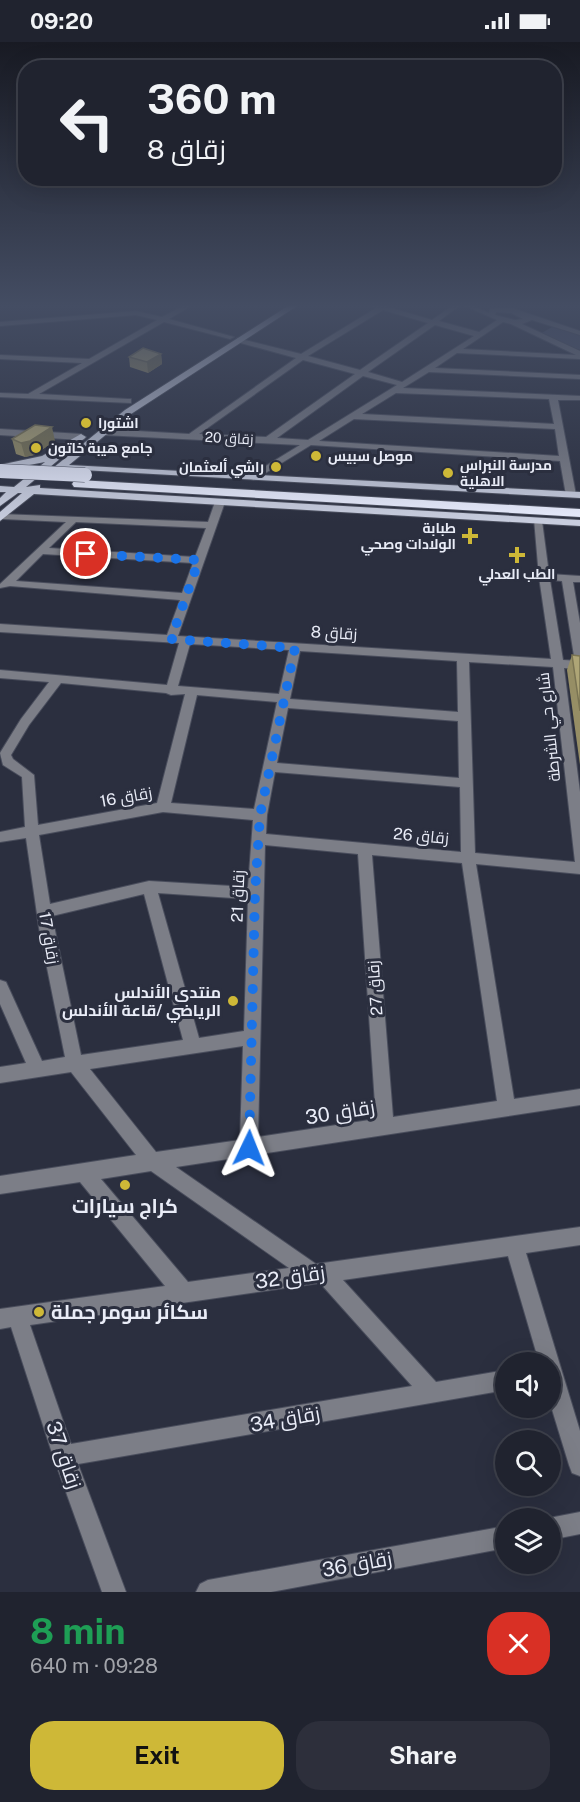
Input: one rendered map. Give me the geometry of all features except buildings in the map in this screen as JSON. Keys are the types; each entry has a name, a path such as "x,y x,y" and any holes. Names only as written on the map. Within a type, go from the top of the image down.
{"highway":[{"path":"2,471 78,484 580,513"},
{"path":"78,484 577,497"}],"main road":[{"path":"4,515 59,468 82,442 128,401 164,378"},
{"path":"2,471 46,458 103,432 179,378"},
{"path":"0,503 44,467 82,442"},
{"path":"82,442 85,457 102,470"},
{"path":"2,471 44,467 254,477 577,497"},
{"path":"0,489 32,491 78,484 220,502 580,523"},
{"path":"4,515 78,484"}],"street":[{"path":"28,397 62,378"},
{"path":"191,436 272,378"},
{"name":"زقاق 20","path":"103,432 268,440 354,378"},
{"path":"380,378 401,384"},
{"path":"254,477 412,378"},
{"path":"392,390 580,398"},
{"path":"0,395 128,401"},
{"path":"553,397 564,459 577,497"},
{"path":"354,416 558,427"},
{"path":"0,432 82,442"},
{"path":"268,440 564,459"},
{"path":"171,639 220,502"},
{"path":"4,515 211,525"},
{"path":"3,586 75,518"},
{"name":"شارع حي الشرطة","path":"537,521 565,708 580,858"},
{"path":"42,551 199,560"},
{"path":"544,577 580,579"},
{"path":"567,578 576,615 580,656"},
{"path":"3,586 186,597"},
{"name":"زقاق 8","path":"0,628 580,665"},
{"path":"171,691 185,640"},
{"name":"زقاق 21","path":"249,1148 255,893 260,815 295,648"},
{"path":"463,657 468,858 507,1109"},
{"path":"0,674 464,717"},
{"name":"زقاق 17","path":"57,680 25,722 5,755 9,762 28,775 32,831 44,912 75,1064 152,1161 318,1273 433,1394"},
{"path":"163,807 192,692"},
{"path":"270,767 466,783"},
{"name":"زقاق 16","path":"0,837 163,807 260,815"},
{"name":"زقاق 26","path":"258,839 580,868"},
{"name":"زقاق 27","path":"365,849 385,1128"},
{"path":"44,912 149,887 255,893"},
{"path":"149,887 193,1046"},
{"path":"0,987 38,1070"},
{"path":"0,1075 253,1037"},
{"name":"زقاق 30","path":"0,1185 580,1097"},
{"path":"85,1173 183,1292"},
{"name":"زقاق 32","path":"8,1318 580,1236"},
{"path":"513,1245 545,1352"},
{"name":"زقاق 37","path":"8,1318 64,1456 114,1592"},
{"name":"زقاق 34","path":"64,1456 495,1382"},
{"path":"561,1403 580,1464"},
{"path":"561,1527 580,1523"},
{"name":"زقاق 36","path":"208,1592 495,1539"}],"place":[{"name":"اشتورا","path":"86,423"},
{"name":"جامع هيبة خاتون","path":"36,448"},
{"name":"موصل سبيس","path":"316,456"},
{"name":"راشي ألعثمان","path":"276,467"},
{"name":"مدرسة النبراس الاهلية","path":"448,473"},
{"name":"طبابة الولادات وصحي","path":"470,536"},
{"name":"الطب العدلي","path":"517,555"},
{"name":"منتدى الأندلس الرياضي /قاعة الأندلس","path":"233,1001"},
{"name":"كراج سيارات","path":"125,1185"},
{"name":"سكائر سومر جملة","path":"39,1312"}],"route":[{"path":"86,554 199,560 171,639 295,648 260,815 255,893 249,1148"}]}
